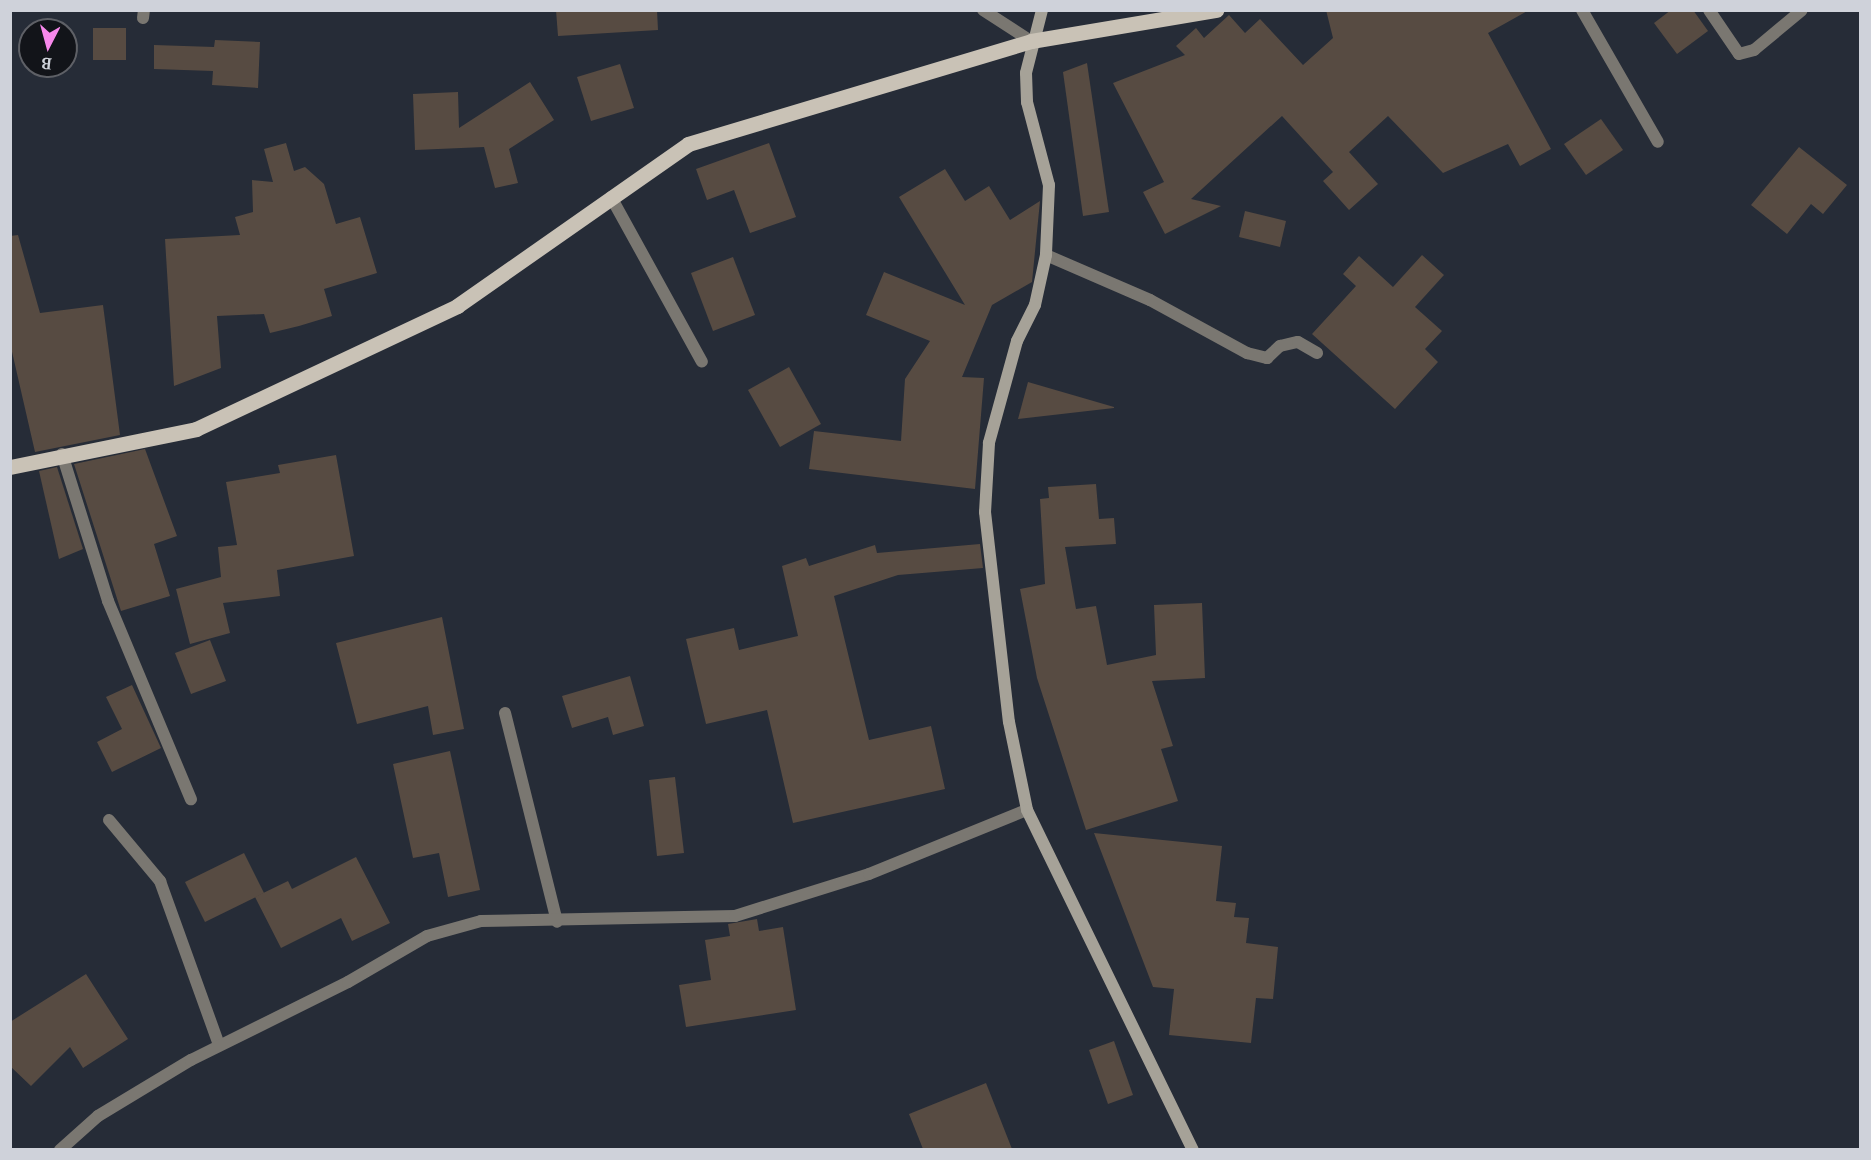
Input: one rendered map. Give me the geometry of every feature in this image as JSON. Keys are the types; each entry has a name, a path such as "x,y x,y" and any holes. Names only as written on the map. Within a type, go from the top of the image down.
{"main road":[{"path":"10,467 62,454 196,429 457,306 688,144 1031,41 1216,10"}],"street":[{"path":"983,10 1031,41"},
{"path":"1042,10 1031,41 1027,102 1049,185 1046,255 1035,305 1017,341 989,444 985,512 1009,722 1027,810 1193,1149"},
{"path":"1582,10 1659,142"},
{"path":"1709,10 1739,54 1754,50 1802,10"},
{"path":"612,198 702,362"},
{"path":"1046,255 1150,300 1247,353 1267,358 1280,346 1298,342 1317,353"},
{"path":"62,454 108,602 191,798"},
{"path":"505,713 557,922"},
{"path":"60,1149 98,1116 219,1045 348,982 427,936 481,921 557,922 735,916 868,874 1027,810"},
{"path":"109,820 160,881 219,1045"}],"building":[{"path":"556,10 657,10 658,30 558,36"},
{"path":"1326,10 1529,10 1488,33 1551,149 1520,166 1508,144 1443,173 1388,116 1349,152 1378,184 1349,210 1323,181 1333,172 1282,116 1191,199 1221,206 1165,234 1143,192 1164,182 1113,83 1185,55 1176,46 1196,28 1204,38 1229,15 1245,33 1260,19 1303,65 1333,38"},
{"path":"1671,10 1693,10 1708,31 1677,54 1654,23"},
{"path":"93,28 126,28 126,60 93,60"},
{"path":"215,40 260,42 258,88 212,85 213,71 154,69 154,45 214,47"},
{"path":"1087,63 1109,212 1083,216 1063,72"},
{"path":"620,64 634,108 591,121 577,77"},
{"path":"530,82 554,120 509,149 518,183 495,188 484,147 415,150 413,94 458,92 459,128"},
{"path":"1601,119 1623,150 1586,175 1564,144"},
{"path":"286,143 294,171 305,167 324,184 336,224 360,217 377,273 324,289 332,316 299,326 270,333 264,314 217,316 221,368 174,386 165,239 240,235 235,217 253,212 252,180 273,182 264,149"},
{"path":"769,143 796,217 750,233 734,190 707,200 696,169"},
{"path":"1799,147 1847,185 1823,214 1811,204 1787,234 1751,205"},
{"path":"945,169 965,201 989,186 1010,220 1040,201 1032,282 992,305 962,377 984,378 975,489 809,469 814,431 901,441 905,379 930,341 866,315 884,272 965,305 899,197"},
{"path":"1245,211 1286,221 1280,247 1239,237"},
{"path":"18,235 40,313 103,305 120,435 35,452 10,343 10,236"},
{"path":"1422,255 1444,275 1415,307 1442,331 1425,349 1438,362 1395,409 1312,334 1356,286 1343,274 1359,256 1393,287"},
{"path":"733,257 755,315 713,331 691,273"},
{"path":"789,367 821,424 780,447 748,390"},
{"path":"1028,382 1114,407 1114,408 1018,419"},
{"path":"145,449 177,536 154,544 170,596 121,611 74,464"},
{"path":"336,455 354,556 277,570 280,596 223,603 230,633 190,644 176,589 221,577 218,547 237,545 226,482 280,473 278,465"},
{"path":"57,467 83,549 59,559 39,471"},
{"path":"1096,484 1099,519 1114,518 1116,544 1065,547 1076,609 1096,606 1107,665 1156,655 1154,605 1202,603 1205,678 1152,681 1173,746 1161,749 1178,801 1086,830 1037,678 1020,589 1045,584 1040,499 1049,498 1048,487"},
{"path":"980,544 983,568 898,575 834,596 869,740 931,726 945,789 793,823 767,710 706,724 686,639 734,628 739,650 798,636 782,566 806,558 809,566 875,545 877,553"},
{"path":"442,617 464,729 433,735 428,706 357,724 336,643"},
{"path":"210,640 226,681 191,694 175,653"},
{"path":"630,676 644,726 613,735 608,717 572,728 562,696"},
{"path":"132,685 161,748 112,772 97,742 122,729 106,697"},
{"path":"450,751 480,890 448,897 439,853 413,858 393,764"},
{"path":"675,777 684,853 657,856 649,780"},
{"path":"1094,833 1222,846 1216,901 1236,903 1234,917 1249,918 1246,943 1278,947 1273,999 1256,998 1251,1043 1169,1035 1174,989 1153,987"},
{"path":"244,853 264,893 205,922 185,882"},
{"path":"356,857 390,923 352,941 341,918 281,948 255,897 288,881 292,889"},
{"path":"757,919 759,931 783,927 796,1010 686,1027 679,985 711,980 705,940 730,936 728,924"},
{"path":"86,974 128,1039 83,1068 70,1047 31,1086 10,1066 10,1022"},
{"path":"1114,1041 1133,1095 1108,1104 1089,1050"},
{"path":"986,1083 1012,1149 923,1149 909,1114"}]}
